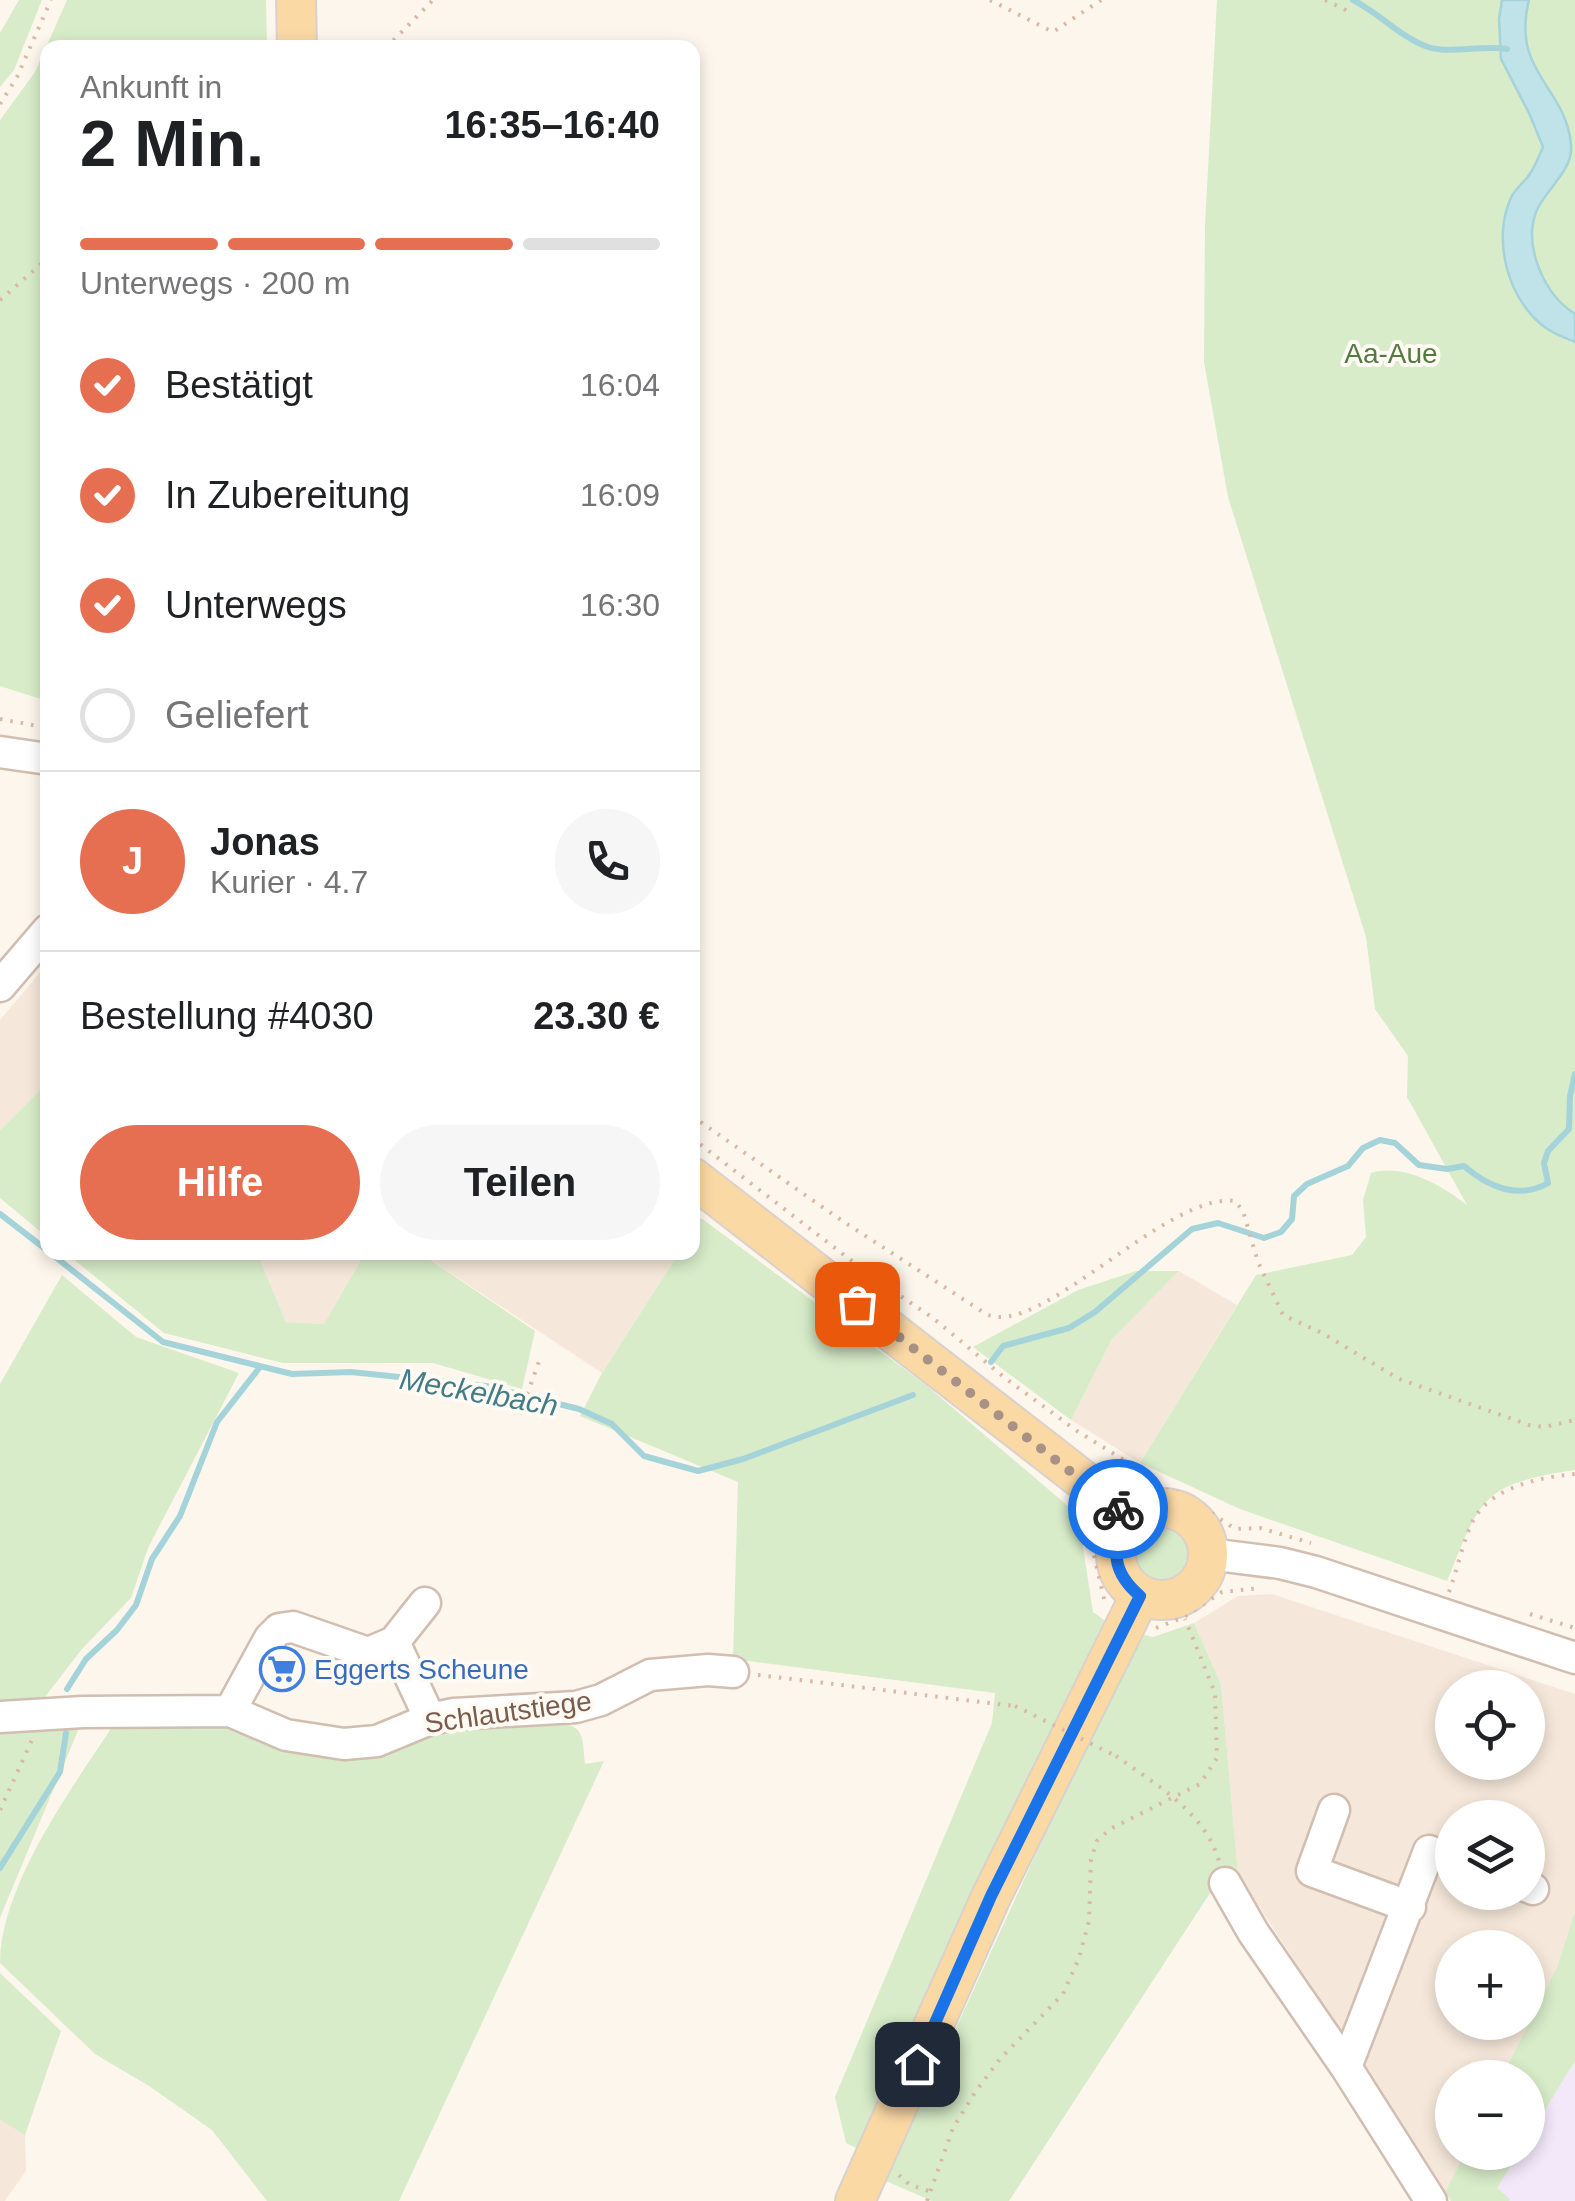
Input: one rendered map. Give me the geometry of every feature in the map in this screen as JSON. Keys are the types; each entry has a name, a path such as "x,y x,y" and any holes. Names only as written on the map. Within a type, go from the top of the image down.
{"main road":[{"path":"296,0 296,40"},
{"path":"700,1182 972,1392 1130,1520"},
{"path":"860,2200 1122,1599 1126,1584 1118,1568 1116,1551 1120,1534 1130,1520 1146,1510 1164,1508 1181,1512 1196,1522 1205,1536 1222,1541 1195,1587 1178,1598 1122,1599"}],"street":[{"path":"0,752 40,758"},
{"path":"0,986 40,939"},
{"path":"1222,1541 1575,1658"},
{"path":"230,1710 270,1638 280,1629 292,1627 368,1654 394,1642 425,1603"},
{"path":"394,1642 430,1719"},
{"name":"Schlautstiege","path":"0,1716 230,1710 286,1735 344,1744 376,1741 430,1719 576,1707 602,1700 650,1674 733,1672"},
{"path":"1334,1810 1312,1871 1410,1907"},
{"path":"1346,2067 1430,1851 1435,1853"},
{"path":"1226,1883 1253,1932 1346,2067 1430,2201"}],"path":[{"path":"0,104 24,64 51,0"},
{"path":"394,40 433,0"},
{"path":"990,0 1053,32 1101,0"},
{"path":"1326,0 1352,13"},
{"path":"0,300 40,265"},
{"path":"0,719 40,726"},
{"path":"700,1122 841,1220 986,1314 1000,1318 1014,1316 1044,1301 1186,1212 1218,1199 1234,1201 1243,1211 1258,1262 1283,1315 1322,1332 1418,1388 1529,1425 1544,1427 1575,1420"},
{"path":"700,1144 874,1278 933,1318 1005,1378 1077,1431 1140,1470 1129,1482 1182,1492 1222,1541"},
{"path":"520,1414 541,1356"},
{"path":"1450,1590 1476,1516 1496,1498 1526,1482 1575,1474"},
{"path":"1087,1524 1122,1599"},
{"path":"927,2201 952,2128 976,2091 1000,2059 1063,1994 1090,1920 1091,1860 1098,1841 1110,1829 1200,1784 1217,1758 1215,1692 1184,1617 1222,1592 1264,1588"},
{"path":"733,1672 1015,1706 1116,1756 1172,1797 1204,1827 1214,1843 1226,1883"},
{"path":"0,1810 44,1713"}],"shaded area":[{"path":"40,972 40,1090 0,1130 0,1020"},
{"path":"260,1260 361,1260 324,1324 286,1322"},
{"path":"431,1260 675,1260 602,1373"},
{"path":"1179,1271 1237,1305 1140,1463 1071,1420 1112,1339"},
{"path":"1272,1594 1502,1670 1435,1670 1435,1780 1545,1780 1545,1684 1575,1694 1575,1911 1545,1991 1545,1930 1435,1930 1435,2040 1520,2040 1510,2060 1435,2060 1435,2170 1456,2170 1445,2192 1238,1874 1221,1684 1194,1623 1238,1596"},
{"path":"1575,2061 1575,2201 1509,2201 1496,2189 1508,2170 1545,2170 1545,2110"},
{"path":"0,2120 25,2135 26,2171 5,2201 0,2201"}],"green space":[{"path":"19,0 42,0 14,70 0,87 0,33"},
{"path":"67,0 266,0 267,40 49,40"},
{"name":"Aa-Aue","path":"1217,0 1575,0 1575,1470 1520,1482 1488,1500 1468,1531 1447,1581 1240,1509 1140,1463 1256,1275 1352,1255 1366,1237 1363,1200 1371,1173 1410,1174 1435,1184 1467,1205 1407,1097 1408,1056 1375,1009 1366,937 1228,497 1204,362 1205,225"},
{"path":"40,61 40,699 0,686 0,120"},
{"path":"40,1090 40,1231 0,1198 0,1130"},
{"path":"700,1220 926,1385 1068,1506 1082,1541 1093,1612 1111,1625 865,2152 846,2143 835,2097 992,1723 995,1693 733,1659 738,1482 580,1416 602,1373 675,1260 700,1260"},
{"path":"75,1260 260,1260 286,1322 324,1324 361,1260 430,1260 535,1331 522,1389 433,1363 283,1363 164,1333"},
{"path":"1136,1271 1179,1271 1112,1339 1071,1420 973,1347 1078,1290"},
{"path":"62,1275 136,1337 239,1373 148,1548 131,1598 82,1649 38,1706 0,1710 0,1384"},
{"path":"1163,1524 1184,1533 1193,1554 1184,1575 1163,1584 1142,1575 1133,1554 1142,1533"},
{"path":"1194,1623 1221,1684 1238,1874 1216,1884 1009,2201 932,2201 886,2181 1137,1633 1153,1637"},
{"path":"82,1721 4,1908 0,1918 0,1727"},
{"path":"556,1722 573,1726 581,1734 585,1764 604,1761 399,2201 267,2201 212,2130 95,2054 0,1963 3,1933 25,1870 59,1807 114,1724 236,1728 279,1747 318,1757 365,1756 435,1733 469,1728"},
{"path":"1575,1911 1575,2061 1545,2110 1545,2060 1510,2060 1520,2040 1545,2040 1545,1991"},
{"path":"0,1973 61,2031 25,2135 0,2120"},
{"path":"1456,2170 1508,2170 1497,2188 1509,2201 1451,2201 1445,2192"}],"water":[{"path":"1502,0 1529,0 1527,45 1567,124 1571,154 1536,212 1532,240 1546,283 1575,314 1575,342 1533,317 1507,270 1505,216 1511,196 1531,172 1543,147 1501,59"}],"waterway":[{"path":"1353,0 1428,47 1507,49"},
{"name":"Meckelbach","path":"991,1362 1003,1346 1069,1328 1095,1312 1192,1229 1218,1223 1264,1238 1281,1232 1292,1219 1294,1196 1307,1184 1348,1166 1363,1148 1380,1140 1395,1143 1419,1165 1447,1169 1464,1166 1504,1189 1526,1190 1548,1183 1544,1163 1548,1151 1569,1129 1575,1074"},
{"name":"Meckelbach","path":"0,1214 40,1245"},
{"name":"Meckelbach","path":"59,1260 163,1342 292,1374 351,1372 486,1386 579,1409 612,1424 644,1456 698,1471 743,1459 913,1395"},
{"path":"67,1689 86,1659 117,1630 136,1605 152,1559 180,1516 217,1422 260,1367"},
{"path":"0,1868 60,1772 66,1733"}],"way so far":[{"path":"857,1304 1118,1509"}],"place":[{"name":"Eggerts Scheune","path":"282,1669"}],"route":[{"path":"917,2064 991,1896 1140,1596 1126,1584 1118,1568 1120,1534 1130,1520 1118,1509"}]}
